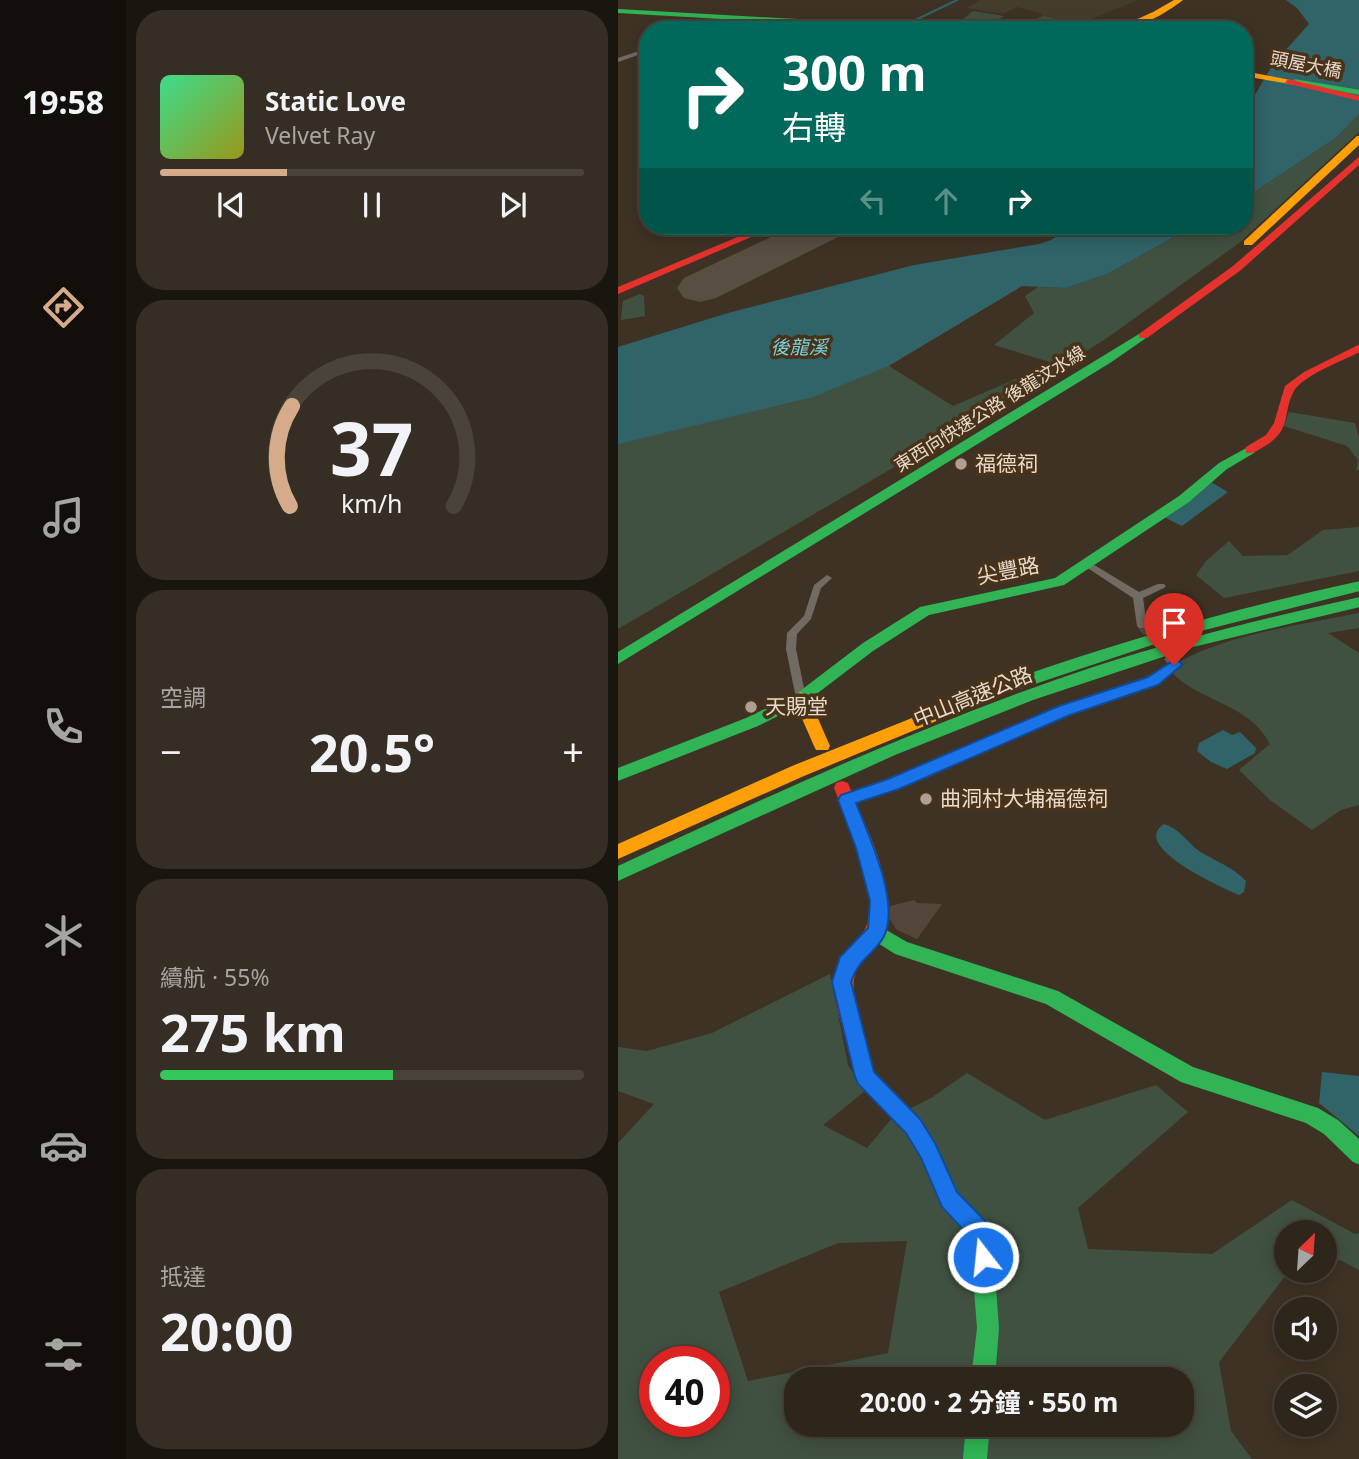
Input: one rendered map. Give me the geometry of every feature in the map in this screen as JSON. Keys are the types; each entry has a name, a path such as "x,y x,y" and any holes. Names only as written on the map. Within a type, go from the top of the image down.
{"main road":[{"path":"1140,21 1179,2"},
{"path":"1144,21 1179,2"},
{"path":"618,12 770,21"},
{"path":"618,12 788,21"},
{"name":"頭屋大橋","path":"1253,73 1359,94"},
{"path":"1237,257 1359,138"},
{"name":"東西向快速公路 後龍汶水線","path":"618,647 1050,386 1173,305 1237,257 1359,149"},
{"name":"東西向快速公路 後龍汶水線","path":"618,659 1106,361 1183,308 1277,235 1359,159"},
{"path":"1277,235 1291,226 1359,165"},
{"path":"618,285 738,235"},
{"path":"618,291 752,235"},
{"name":"尖豐路","path":"618,775 752,722 801,698 868,647 925,611 1059,582 1184,499 1222,466 1270,438 1280,423 1289,388 1308,374 1359,347"},
{"name":"中山高速公路","path":"618,852 703,812 858,746 1062,666 1187,626 1359,586"},
{"name":"中山高速公路","path":"618,874 867,762 1085,676 1198,639 1359,602"},
{"path":"801,698 822,746"},
{"path":"844,794 865,848 879,901 876,932 847,963 841,982 865,1077 913,1126 928,1151 950,1200 981,1233 988,1328 984,1367"},
{"path":"876,932 901,948 1051,997 1188,1075 1311,1115 1331,1127 1359,1155"},
{"path":"975,1459 977,1437"}],"street":[{"path":"618,60 639,53"},
{"path":"1086,563 1138,596"},
{"path":"801,698 791,649 792,633 808,617 817,587 827,578"},
{"path":"1138,596 1161,586"},
{"path":"1138,596 1142,626"},
{"path":"844,794 894,784 1064,711 1153,681 1174,665 1169,659"}],"shaded area":[{"path":"980,0 1138,0 1087,21 1031,21 1044,14 1017,7 1003,14 967,8"}],"green space":[{"path":"973,11 1004,16 997,21 960,21"},
{"path":"1044,16 1065,21 1034,21"},
{"path":"1359,114 1359,132 1253,230 1253,193 1337,137"},
{"path":"1178,235 1248,235 1110,336 1024,391 618,629 618,380 1022,286 889,366 953,406 1053,363 994,345 1034,313 1025,296 1038,287 1066,288 1107,274"},
{"path":"640,294 644,296 645,316 621,320 623,301"},
{"path":"1289,412 1355,423 1359,437 1359,470 1356,470 1358,460 1347,446 1284,426"},
{"path":"1359,527 1359,571 1224,598 1196,575 1206,561 1229,541 1243,556 1288,555 1323,530"},
{"path":"1359,613 1359,628 1328,633 1359,653 1359,805 1341,810 1312,830 1270,800 1239,770 1270,744 1262,732 1242,714 1196,690 1167,668 1189,656 1236,639"},
{"path":"830,974 848,1065 865,1091 823,1125 867,1148 893,1117 931,1098 967,1073 1045,1120 1156,1085 1188,1112 1078,1208 1088,1249 1212,1254 1292,1200 1329,1220 1274,1220 1274,1283 1280,1283 1219,1362 1231,1431 1252,1459 618,1459 618,1143 654,1104 618,1091 618,1047 647,1051 712,1033","holes":["907,1241 888,1353 818,1367 1194,1367 1194,1437 784,1437 784,1374 748,1381 719,1292 838,1243"]},
{"path":"1337,1224 1355,1234 1359,1233 1359,1270 1337,1260"}],"water":[{"path":"1286,0 1359,0 1359,114 1337,137 1253,193 1253,98 1273,64 1309,24 1297,8"},
{"name":"後龍溪","path":"1059,235 1178,235 1107,274 1066,288 1022,286 888,366 813,397 618,444 618,347 728,313 914,265 1051,240"},
{"path":"1211,482 1228,492 1182,526 1164,517 1197,495"},
{"path":"1223,730 1232,735 1240,732 1256,748 1255,753 1227,769 1211,762 1197,751 1199,743"},
{"path":"1164,824 1179,832 1199,851 1241,876 1246,881 1244,892 1239,895 1215,884 1168,854 1159,843 1156,833"},
{"path":"1322,1072 1359,1076 1359,1136 1319,1103"}],"building":[{"path":"914,900 917,903 942,904 917,939 897,930 889,918 890,906"}],"waterway":[{"path":"913,21 957,0"}],"runway":[{"path":"700,288 809,235"}],"tunnel":[{"path":"1142,626 1167,657"}],"traffic: fast":[{"path":"618,11 797,21"},
{"path":"1297,81 1360,93"},
{"path":"618,659 1143,336"},
{"path":"618,775 752,722 801,698 868,647 925,611 1059,582 1184,499 1223,466 1250,450"},
{"path":"987,694 1171,633 1360,586"},
{"path":"618,874 889,751 1028,696 1193,642 1360,602"},
{"path":"876,932 901,948 1051,997 1188,1075 1311,1115 1331,1127 1360,1155"},
{"path":"853,1030 865,1077 913,1126 928,1151 950,1200 981,1233 988,1328 984,1367"},
{"path":"975,1459 977,1437"}],"traffic: slow":[{"path":"1139,21 1179,0"},
{"path":"1253,75 1306,85"},
{"path":"1248,243 1360,138"},
{"path":"618,852 798,771 987,694"},
{"path":"801,698 822,746"}],"traffic: jam":[{"path":"1288,81 1360,99"},
{"path":"1143,336 1237,268 1360,159"},
{"path":"618,291 751,235"},
{"path":"1250,450 1270,438 1280,423 1289,388 1308,374 1360,347"},
{"path":"842,788 869,858 878,913 875,932 851,960 844,979 843,988 853,1030"}],"place":[{"name":"福德祠","path":"961,464"},
{"name":"天賜堂","path":"751,707"},
{"name":"曲洞村大埔福德祠","path":"926,799"}],"route":[{"path":"983,1257 981,1233 950,1200 928,1151 913,1126 865,1077 841,982 847,963 876,932 879,901 865,848 847,800 894,784 1064,711 1153,681 1174,665"}]}
